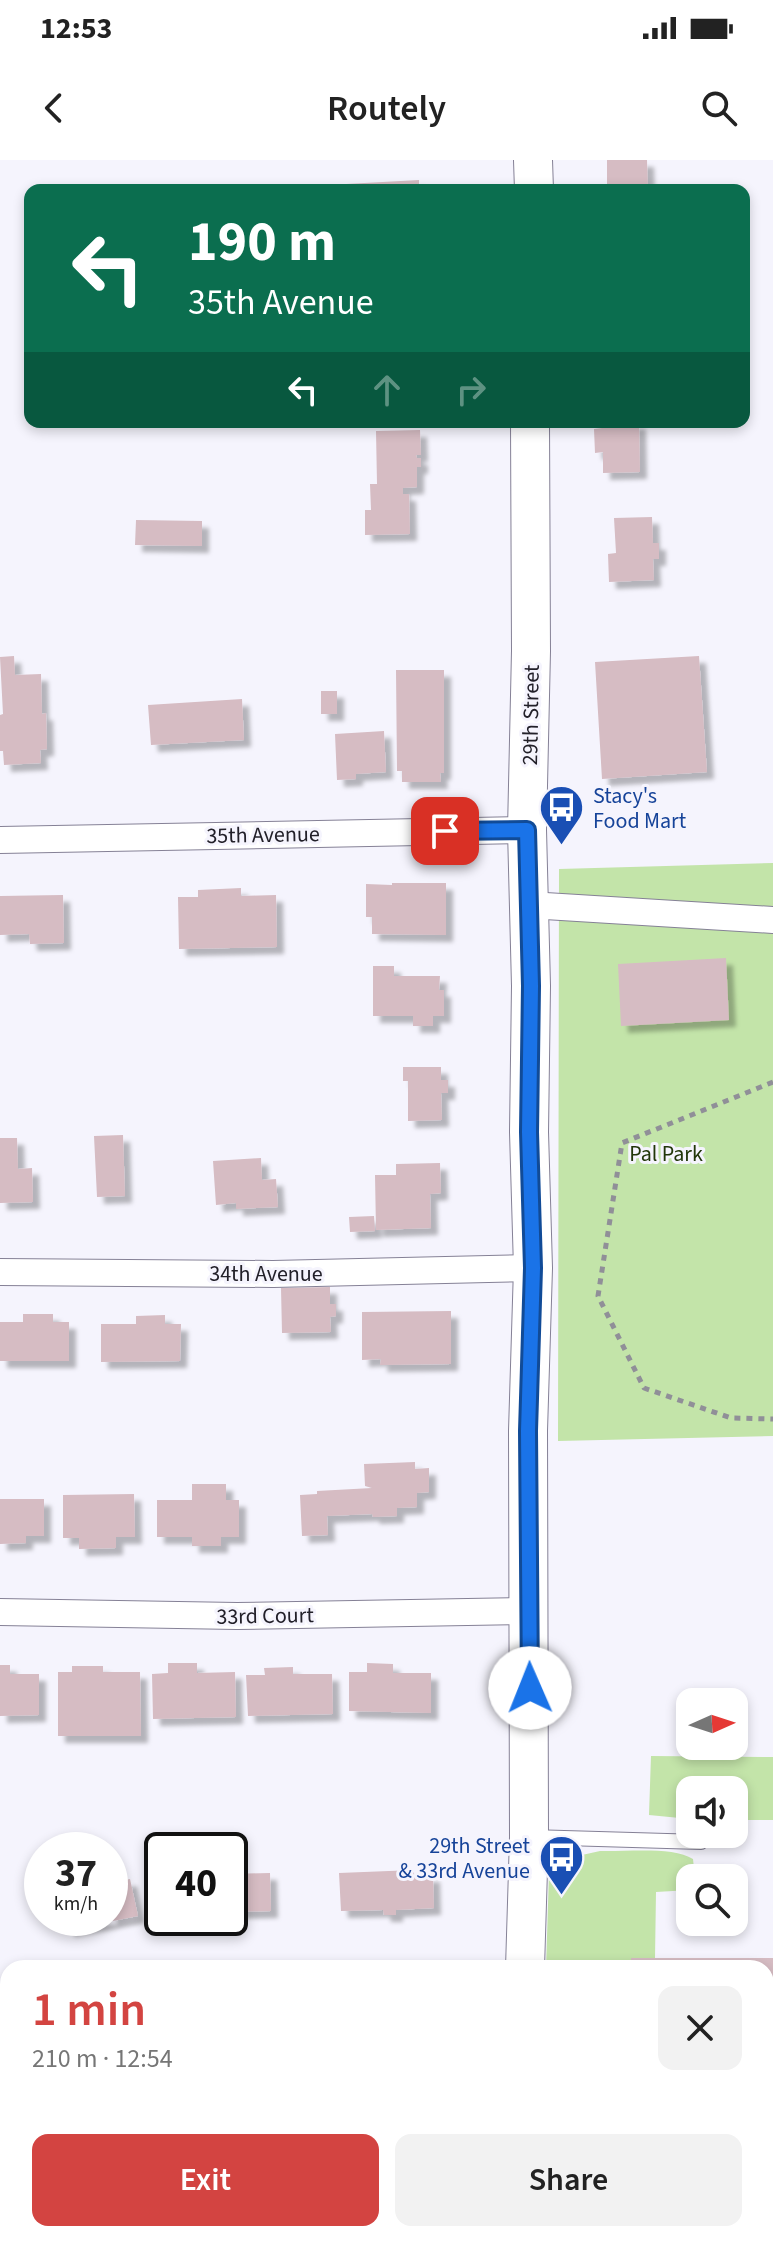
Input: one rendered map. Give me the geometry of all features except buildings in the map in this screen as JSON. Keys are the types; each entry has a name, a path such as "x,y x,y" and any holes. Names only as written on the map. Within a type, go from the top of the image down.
{"street":[{"path":"533,160 534,184"},
{"name":"29th Street","path":"525,1960 529,1837 528,1431 533,1268 527,830 531,651 530,428"},
{"name":"35th Avenue","path":"0,840 527,830"},
{"path":"529,905 773,920"},
{"name":"34th Avenue","path":"0,1272 273,1274 533,1268"},
{"name":"33rd Court","path":"0,1612 237,1616 529,1611"}],"lane":[{"path":"529,1837 676,1841"}],"path":[{"path":"773,1082 622,1143 598,1296 644,1388 731,1418 773,1419"}],"green space":[{"name":"Pal Park","path":"773,863 773,1436 558,1441 559,869"},
{"path":"651,1756 676,1756 676,1760 773,1757 773,1820 748,1820 748,1776 676,1776 676,1818 649,1815"},
{"path":"600,1851 674,1852 693,1859 694,1864 676,1864 676,1891 656,1892 655,1958 631,1960 546,1960 549,1873 573,1857"}],"place":[{"name":"Stacy's Food Mart","path":"562,847"},
{"name":"29th Street & 33rd Avenue","path":"561,1897"}],"route":[{"path":"445,831 527,830 533,1268 528,1431 530,1688"}]}
